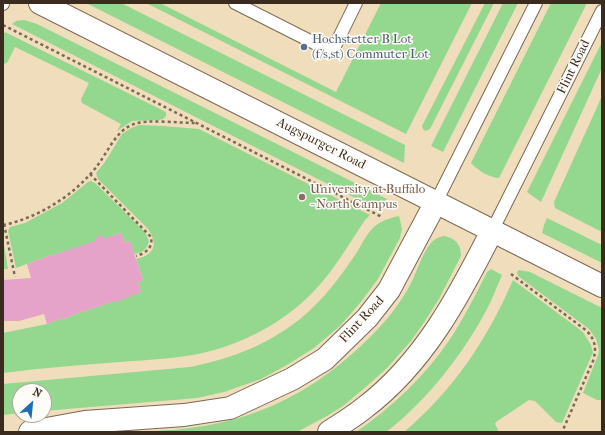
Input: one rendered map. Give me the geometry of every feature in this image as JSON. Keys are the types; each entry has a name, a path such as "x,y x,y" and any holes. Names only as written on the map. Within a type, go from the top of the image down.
{"street":[{"name":"Augspurger Road","path":"40,3 602,286"},
{"name":"Flint Road","path":"30,432 85,422 184,415 230,408 292,379 325,359 367,318 389,290 436,202"},
{"name":"Flint Road","path":"329,432 370,403 400,375 432,338 469,277 492,231"}],"lane":[{"path":"235,3 332,52 356,3"},
{"name":"Flint Road","path":"436,202 536,3"},
{"name":"Flint Road","path":"492,231 602,10"}],"path":[{"path":"3,25 382,217"},
{"path":"14,277 4,224 37,213 58,202 79,186 96,168 118,135 126,127 136,123 148,122 197,123"},
{"path":"90,174 151,237 151,246 148,250 144,254 136,256"},
{"path":"511,274 587,331 594,340 596,352 563,430 564,432"}],"green space":[{"path":"86,3 121,3 405,145 404,163"},
{"path":"146,3 160,3 336,92 381,3 472,3 406,134"},
{"path":"485,3 494,3 430,129 425,131 422,126"},
{"path":"503,3 518,3 443,152 431,146"},
{"path":"551,3 587,3 499,178 487,175 471,163"},
{"path":"24,20 37,24 387,199 383,205 377,209 12,24 16,21"},
{"path":"5,32 166,112 166,116 159,120 132,121 117,131 121,124 82,103 81,99 89,83 15,47 7,63 3,64 3,36"},
{"path":"602,42 602,68 541,202 527,192"},
{"path":"602,96 602,232 555,208 554,202"},
{"path":"139,125 199,129 370,215 365,220 335,266 302,303 274,324 242,340 193,355 3,373 3,333 47,324 63,318 65,319 141,292 138,282 143,280 136,259 145,256 153,249 154,242 152,235 148,229 98,179 96,173 105,162 122,134"},
{"path":"91,181 95,183 145,232 149,241 146,249 134,254 130,241 125,243 121,233 51,255 16,268 8,231 10,227 25,223 62,203"},
{"path":"399,216 402,229 400,238 378,279 360,303 340,326 314,348 261,379 224,392 197,398 52,410 52,383 14,383 190,367 211,362 249,349 284,331 316,305 341,275 368,234 378,224"},
{"path":"547,218 602,245 602,263 542,233"},
{"path":"444,236 457,242 460,248 461,256 439,299 411,341 387,368 343,406 297,432 144,432 197,427 236,419 278,403 316,382 351,355 385,321 401,301 431,243 435,239"},
{"path":"3,239 8,269 3,269"},
{"path":"491,269 502,275 491,301 478,326 443,376 401,420 386,432 356,432 382,413 418,380 439,355 469,308 487,272"},
{"path":"519,270 530,272 602,308 602,400 597,400 583,393 598,355 599,350 596,339 589,329 518,276 517,272"},
{"path":"513,280 583,332 591,345 593,353 562,423 556,422 535,401 529,400 496,422 495,424 499,432 404,432 438,399 468,362 503,302"},
{"path":"12,383 12,414 3,415 3,384"}],"building":[{"path":"121,233 125,243 130,241 143,280 138,282 141,292 117,302 115,301 47,324 44,314 19,321 3,321 3,280 31,278 27,264 95,241 98,235 105,238"}],"place":[{"name":"Hochstetter B Lot (f/s,st) Commuter Lot","path":"304,47"},
{"name":"University at Buffalo - North Campus","path":"302,197"}]}
